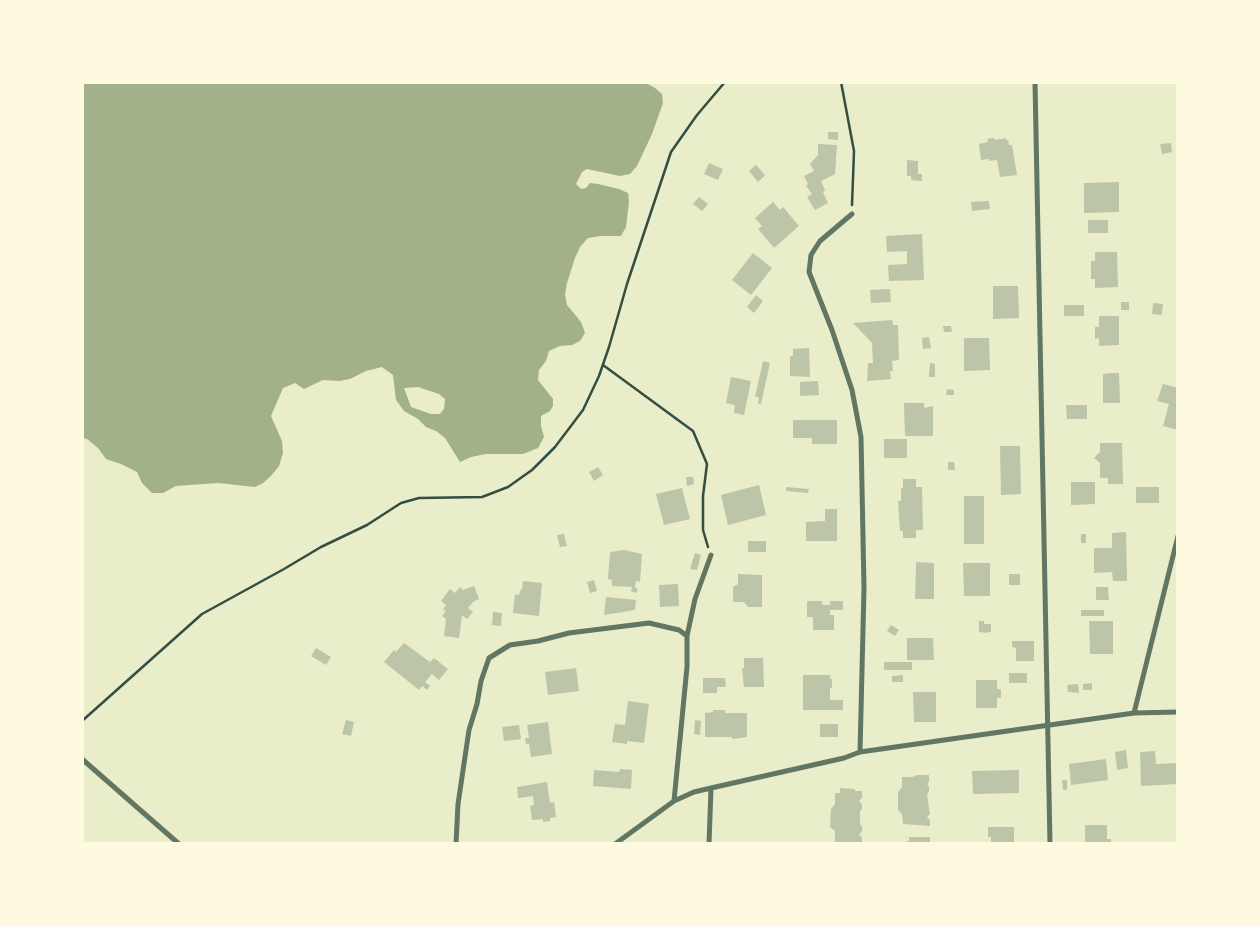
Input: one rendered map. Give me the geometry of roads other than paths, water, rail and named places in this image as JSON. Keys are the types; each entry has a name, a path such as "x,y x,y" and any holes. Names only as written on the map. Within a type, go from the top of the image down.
{"street":[{"path":"1034,82 1050,844"},
{"path":"852,214 820,241 811,255 809,272 832,330 852,390 861,437 864,588 860,752"},
{"path":"1134,713 1178,536"},
{"path":"674,801 687,667 687,636 695,599 711,555"},
{"path":"456,844 458,804 469,730 477,704 481,681 489,658 510,645 649,623 679,630 687,636"},
{"path":"615,844 674,801 694,792 844,758 860,752 1134,713 1178,712"},
{"path":"82,759 179,844"},
{"path":"709,844 711,788"}]}
